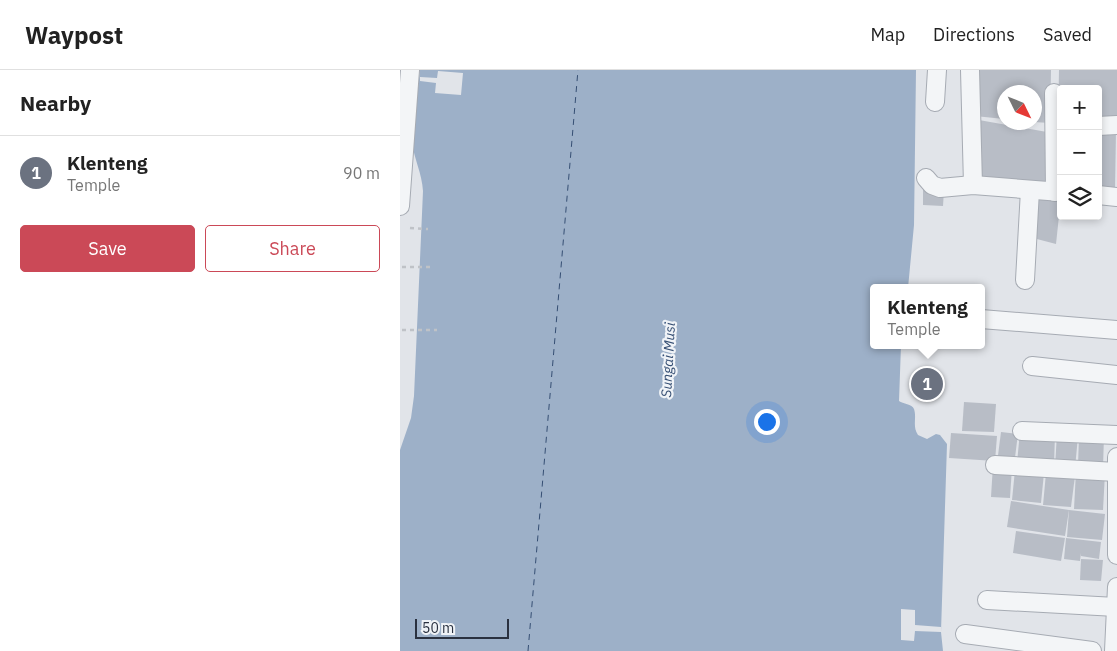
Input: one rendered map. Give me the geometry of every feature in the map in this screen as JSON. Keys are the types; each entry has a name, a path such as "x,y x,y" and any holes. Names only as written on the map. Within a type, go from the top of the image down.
{"street":[{"path":"934,102 936,70"},
{"path":"970,70 973,185"},
{"path":"400,206 407,76"},
{"path":"1054,93 1057,119"},
{"path":"1102,126 1117,126"},
{"path":"1058,130 1058,175"},
{"path":"926,178 932,185 940,188 973,185 1057,192"},
{"path":"1025,280 1030,190"},
{"path":"1102,195 1117,197"},
{"path":"985,318 1117,330"},
{"path":"1032,366 1117,375"},
{"path":"1022,431 1117,435"},
{"path":"995,465 1116,464 1117,555"},
{"path":"1114,651 1117,587"},
{"path":"987,600 1116,607"},
{"path":"965,634 1092,651"}],"path":[{"path":"410,228 428,229"},
{"path":"402,267 434,267"},
{"path":"402,330 436,330"}],"water":[{"name":"Sungai Musi","path":"420,70 916,70 914,225 908,284 870,284 870,349 901,349 899,401 914,409 915,428 918,435 927,439 936,434 940,435 947,444 941,632 943,651 400,651 400,450 411,418 414,396 423,191 412,142"}],"pier":[{"path":"438,71 463,73 461,95 435,93 436,83 420,81 420,77 437,78"},
{"path":"901,609 915,610 915,625 941,627 941,632 915,631 914,641 901,640"}],"building":[{"path":"975,70 1051,70 1050,123 1042,122 1042,85 997,85 997,118 975,116"},
{"path":"1059,70 1117,70 1117,122 1102,123 1102,85 1059,85"},
{"path":"979,120 997,123 997,130 1036,130 1047,132 1048,184 980,179"},
{"path":"1102,130 1116,130 1115,191 1102,190"},
{"path":"923,189 944,189 943,206 923,205"},
{"path":"1035,195 1057,197 1057,220 1059,220 1056,244 1033,238"},
{"path":"919,369 937,371 935,399 917,397"},
{"path":"964,402 996,404 994,432 962,431"},
{"path":"1020,431 1055,433 1054,465 1017,463"},
{"path":"1001,432 1018,434 1014,465 997,463"},
{"path":"951,433 997,436 995,461 949,458"},
{"path":"1057,434 1078,436 1075,468 1055,467"},
{"path":"1079,436 1104,436 1103,467 1078,466"},
{"path":"993,465 1012,467 1010,498 991,497"},
{"path":"1015,470 1044,473 1041,503 1012,500"},
{"path":"1076,471 1105,473 1103,510 1074,509"},
{"path":"1046,473 1075,476 1071,507 1043,505"},
{"path":"1011,501 1069,510 1065,536 1007,527"},
{"path":"1069,510 1105,514 1102,540 1067,537"},
{"path":"1016,531 1065,538 1061,561 1013,553"},
{"path":"1066,538 1101,542 1099,559 1081,556 1081,553 1080,561 1064,559"},
{"path":"1081,559 1103,560 1101,581 1080,580"}],"ferry route":[{"path":"528,651 578,70"}],"place":[{"name":"Klenteng","path":"927,384"}]}
